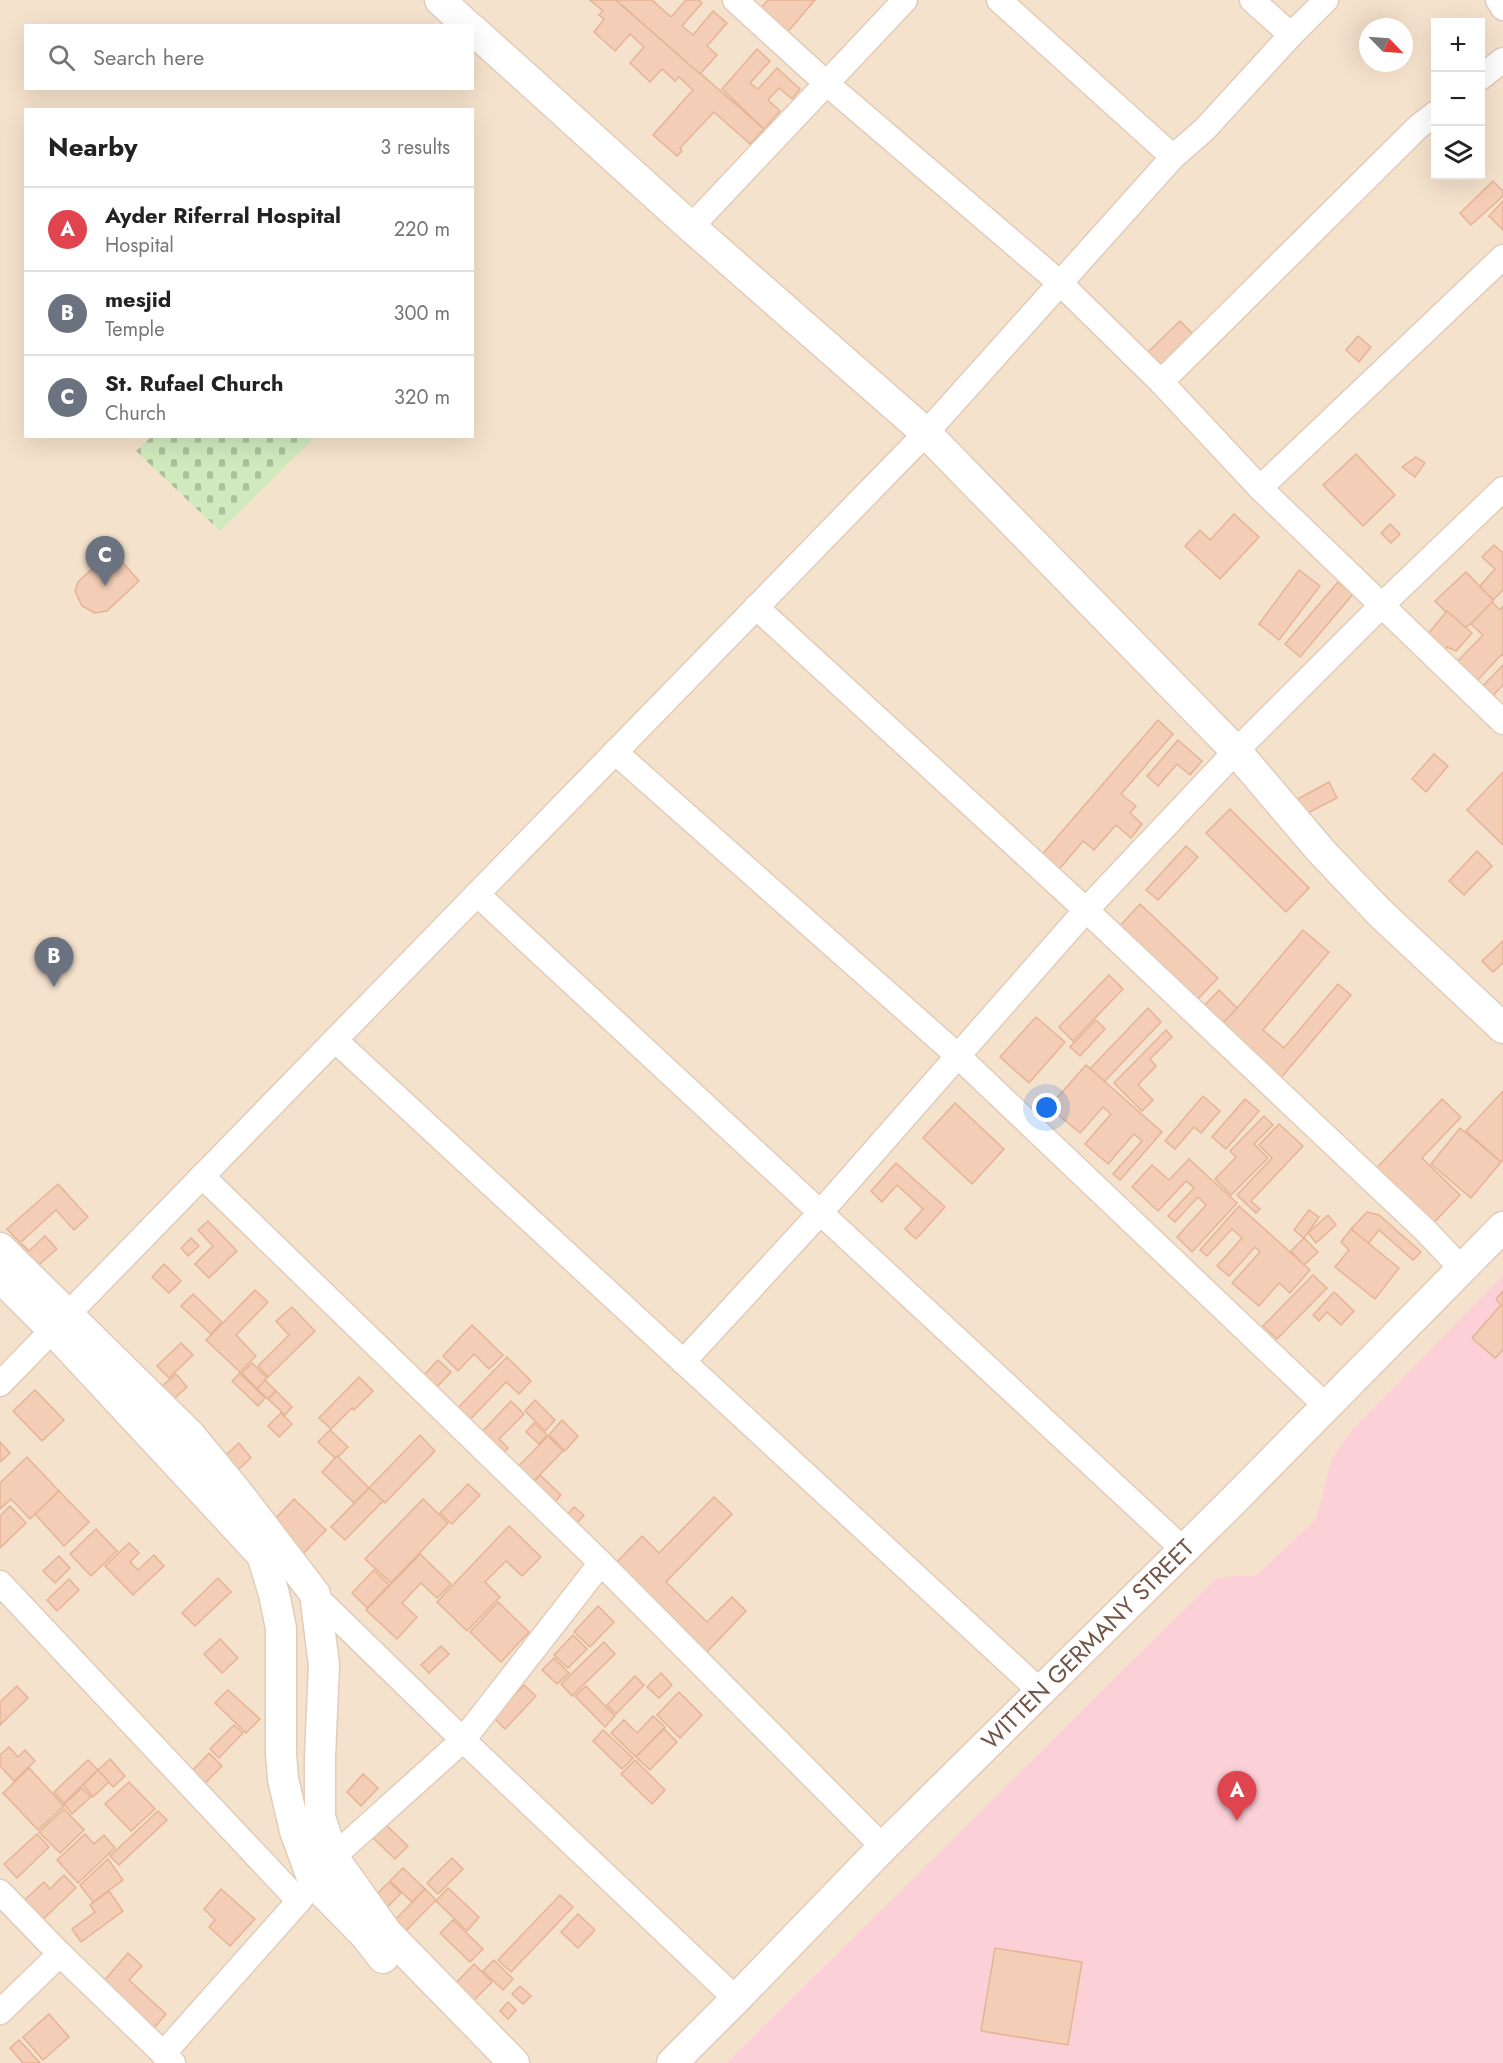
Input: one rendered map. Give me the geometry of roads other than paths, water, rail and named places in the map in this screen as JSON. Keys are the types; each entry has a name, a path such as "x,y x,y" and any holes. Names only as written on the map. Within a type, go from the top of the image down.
{"street":[{"path":"440,0 466,24"},
{"path":"735,0 826,83 1060,284 1161,382 1260,488 1503,722"},
{"path":"691,226 905,0"},
{"path":"999,0 1173,158"},
{"path":"1252,0 1291,35"},
{"path":"0,1384 926,433 1173,158 1205,129 1326,0"},
{"path":"1498,0 1503,8"},
{"path":"474,31 926,433 1236,751 1336,866 1380,912 1503,1028"},
{"path":"1485,74 1503,60"},
{"path":"1161,382 1418,127 1431,117"},
{"path":"1260,488 1503,257"},
{"path":"683,1362 820,1213 1086,910 1236,751 1382,605 1499,501"},
{"path":"756,607 1086,910 1426,1231 1461,1268"},
{"path":"615,752 957,1055 1326,1406"},
{"path":"477,894 1184,1550"},
{"path":"335,1040 1040,1691"},
{"path":"202,1176 601,1563 883,1847"},
{"name":"WITTEN GERMANY STREET","path":"672,2063 883,1847 1184,1550 1503,1227"},
{"path":"0,1248 60,1322 262,1555 315,1594 324,1665 319,1767 320,1817 333,1857 387,1933 514,2063"},
{"path":"0,1277 60,1322 190,1435 315,1594 463,1740 736,2000"},
{"path":"262,1555 281,1628 283,1779 306,1892"},
{"path":"0,1892 60,1954 168,2058 333,1857 463,1740 601,1563"},
{"path":"0,1583 306,1892 366,1936 385,1960 486,2063"},
{"path":"0,2012 60,1954"}],"place":[{"name":"St. Rufael Church","path":"105,586"},
{"name":"mesjid","path":"54,987"},
{"name":"Ayder Riferral Hospital","path":"1237,1821"}]}
